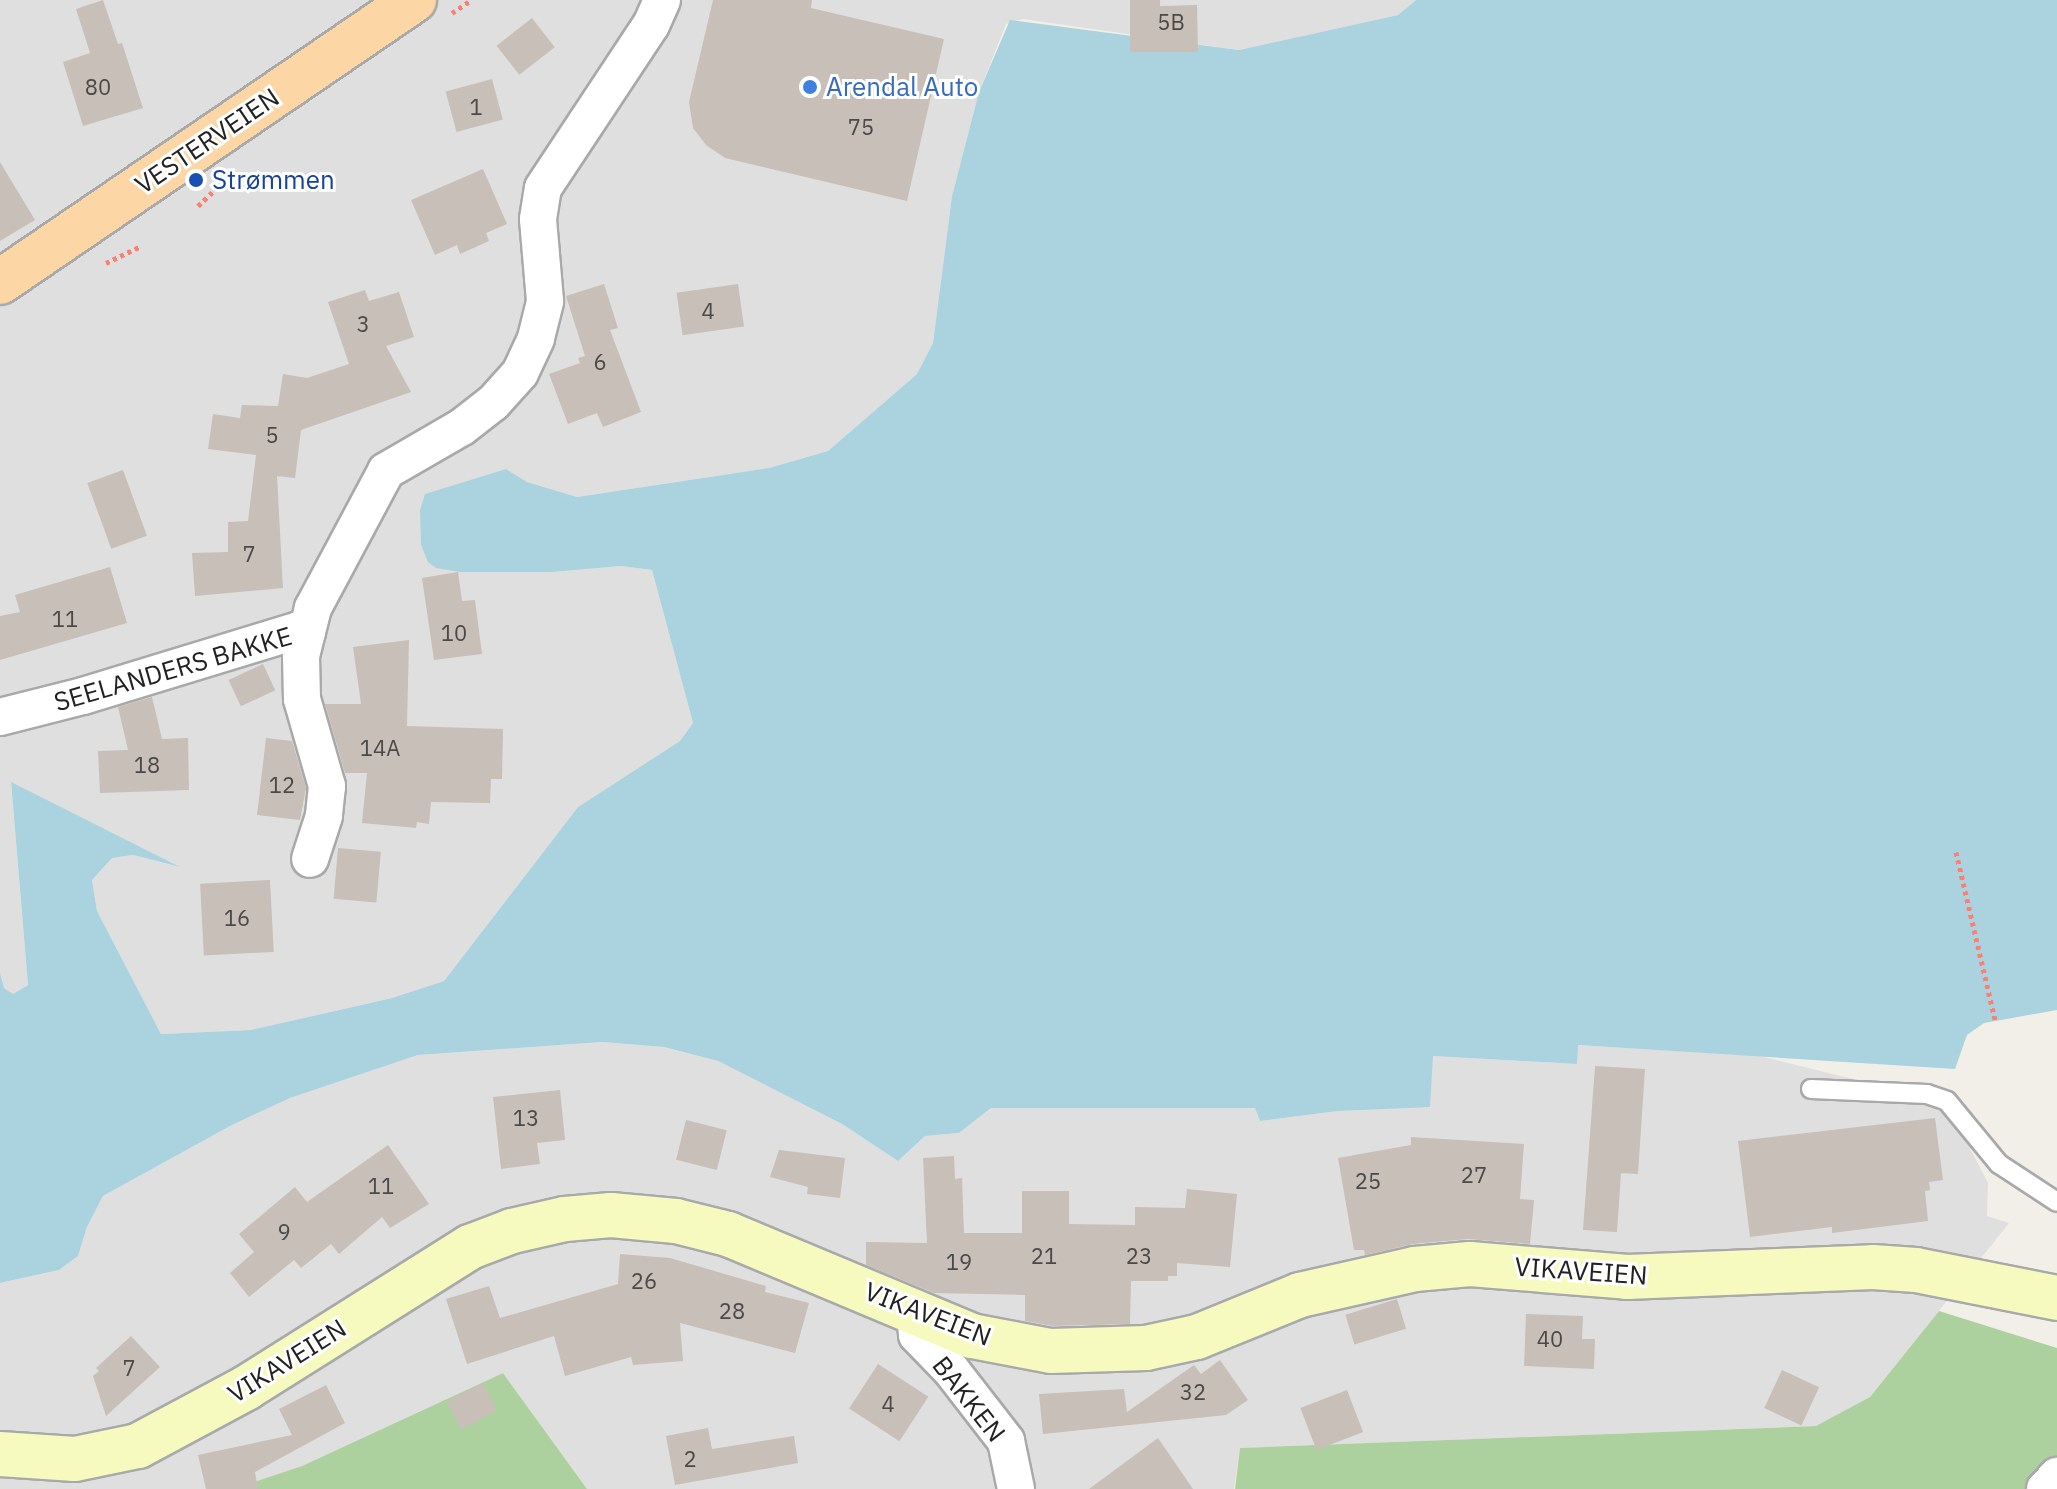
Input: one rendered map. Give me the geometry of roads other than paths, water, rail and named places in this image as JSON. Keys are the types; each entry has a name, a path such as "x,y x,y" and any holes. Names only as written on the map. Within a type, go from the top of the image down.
{"main road":[{"name":"VESTERVEIEN","path":"0,282 414,0"},
{"name":"VIKAVEIEN","path":"1,1458 75,1459 138,1446 246,1388 470,1247 512,1231 565,1219 611,1215 663,1220 728,1234 837,1278 915,1315 972,1336 1014,1346 1097,1352 1146,1348 1197,1337 1300,1295 1415,1269 1470,1264 1627,1277 1873,1267 1916,1270 2057,1298"}],"street":[{"name":"SEELANDERS BAKKE","path":"0,717 83,696 299,630 307,632 313,608 386,471 462,427 493,403 520,373 536,338 545,301 538,219 543,188 651,25 662,0"},
{"path":"307,632 301,656 302,699 327,786 324,816 310,859"},
{"name":"BAKKEN","path":"915,1315 917,1335 951,1370 1006,1441 1016,1489"},
{"path":"2045,1489 2057,1476"}],"lane":[{"path":"1811,1089 1927,1094 1947,1101 1999,1164 2057,1202"}],"water":[{"path":"1416,0 2057,0 2057,1010 1984,1023 1967,1035 1955,1069 1578,1045 1577,1064 1433,1056 1430,1107 1338,1111 1260,1121 1255,1108 991,1108 959,1133 925,1136 898,1161 842,1124 718,1061 664,1047 602,1042 418,1055 290,1098 232,1125 103,1196 87,1227 78,1256 59,1270 0,1283 0,973 4,988 13,994 28,985 11,782 180,867 133,855 112,858 92,880 97,911 161,1034 251,1030 392,998 444,981 578,807 680,741 693,723 652,570 621,566 553,572 460,572 436,568 428,562 421,545 420,510 425,494 506,469 527,482 577,497 769,468 828,451 917,374 933,343 952,196 979,92 1010,20 1239,50 1398,15"}],"place":[{"name":"Arendal Auto","path":"810,87"},
{"name":"Strømmen","path":"196,180"}]}
